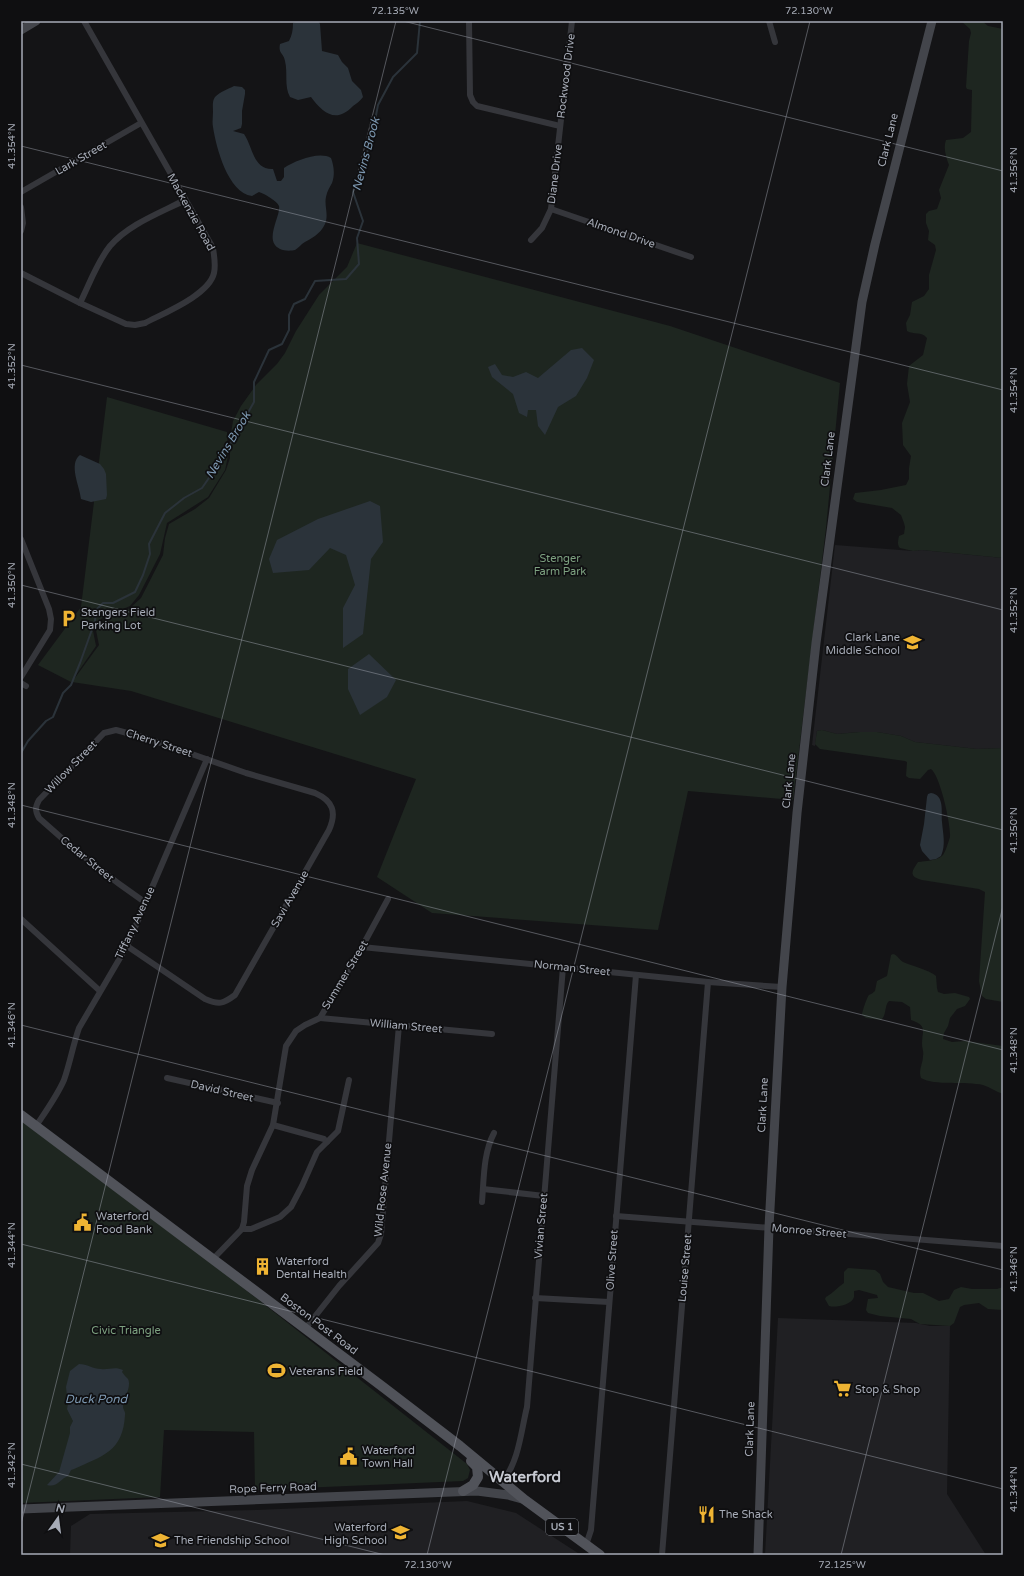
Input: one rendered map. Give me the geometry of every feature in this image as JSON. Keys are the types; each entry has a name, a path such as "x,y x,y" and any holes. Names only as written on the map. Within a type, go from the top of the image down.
{"main road":[{"path":"21,30 36,21"},
{"name":"Clark Lane","path":"758,1555 769,1227 782,987 816,643 861,310 875,244 932,21"},
{"name":"Boston Post Road","path":"21,1115 460,1446 525,1500 600,1555"},
{"path":"460,1446 465,1455 477,1467 479,1473 473,1485 463,1491"},
{"name":"Rope Ferry Road","path":"21,1509 463,1491 499,1493 525,1500"}],"street":[{"name":"Mackenzie Road","path":"21,273 80,303 126,324 135,325 145,323 200,293 208,285 214,273 215,260 213,248 84,21"},
{"name":"Rockwood Drive","path":"469,21 470,95 473,102 477,106 560,126 572,21"},
{"path":"769,21 775,42"},
{"name":"Lark Street","path":"21,192 141,123"},
{"name":"Diane Drive","path":"531,240 542,228 550,209 560,126"},
{"path":"80,303 100,261 109,247 133,227 185,200"},
{"path":"21,207 23,223 21,231"},
{"name":"Almond Drive","path":"550,209 691,257"},
{"path":"21,539 49,609 51,619 50,630 21,677"},
{"name":"Cherry Street","path":"110,731 122,731 207,759"},
{"name":"Willow Street","path":"36,808 39,800 82,755 104,733 110,731"},
{"name":"Tiffany Avenue","path":"36,1126 59,1091 79,1028 127,946 207,759"},
{"name":"Savi Avenue","path":"127,946 212,1002 221,1004 228,1000 235,995 329,830 334,815 332,807 324,797 246,773 207,759"},
{"name":"Cedar Street","path":"36,808 39,818 72,848 109,877 146,903"},
{"name":"Summer Street","path":"242,1230 247,1186 252,1170 273,1126 278,1103 286,1046 296,1031 320,1018 362,947 388,899"},
{"path":"21,919 100,991"},
{"name":"Norman Street","path":"362,947 708,982 782,987"},
{"name":"Vivian Street","path":"503,1481 510,1473 527,1407 563,967"},
{"name":"Olive Street","path":"586,1545 591,1530 636,975"},
{"name":"Louise Street","path":"662,1555 708,982"},
{"name":"William Street","path":"320,1018 492,1034"},
{"name":"Wild Rose Avenue","path":"305,1329 339,1286 378,1243 381,1234 399,1025"},
{"name":"David Street","path":"167,1078 278,1103"},
{"path":"213,1259 242,1230 251,1229 280,1217 287,1212 302,1186 314,1157 338,1131 349,1080"},
{"path":"273,1126 324,1139 327,1142"},
{"path":"482,1202 488,1146 494,1132"},
{"path":"483,1189 544,1196"},
{"name":"Monroe Street","path":"616,1216 1003,1246"},
{"path":"535,1298 609,1302"}],"shaded area":[{"name":"Clark Lane Middle School","path":"835,545 913,551 922,550 1003,558 1003,748 977,749 915,742 901,736 877,732 837,734 822,730 817,731 815,746 812,745"},
{"path":"778,1318 916,1323 930,1326 950,1326 947,1494 986,1555 765,1555"},
{"name":"Waterford High School","path":"467,1501 516,1513 581,1555 70,1555 71,1526 90,1514 257,1510"}],"green space":[{"path":"961,21 982,21 988,26 1003,29 1003,558 922,550 913,551 900,548 898,544 899,536 904,534 905,527 901,515 892,508 857,502 853,499 855,493 906,485 909,479 911,456 903,445 902,423 910,402 907,384 909,366 923,355 927,338 920,334 907,331 906,323 910,315 912,302 924,296 929,289 929,275 936,250 935,245 928,240 929,231 926,223 926,214 929,211 937,209 941,198 939,190 949,165 945,149 946,140 963,138 971,132 972,90 967,89 966,87 969,41 971,33 970,29"},
{"name":"Stenger Farm Park","path":"357,243 670,326 840,383 826,528 793,800 688,791 658,930 432,913 377,877 416,779 131,691 72,682 99,645 96,630 104,620 130,608 141,598 163,555 165,538 169,524 195,509 209,498 226,470 230,458 230,439 233,421 241,406 256,385 277,364 285,353 296,331 319,295 347,267"},
{"path":"107,397 227,432 228,456 225,470 208,497 167,523 160,554 139,595 130,606 102,618 93,631 96,646 71,682 38,665 81,607"},
{"path":"822,730 837,734 877,732 901,736 915,742 977,749 1003,748 1003,1002 986,999 982,996 979,981 985,892 979,889 922,880 915,877 912,873 918,862 933,860 942,856 946,850 950,837 949,822 944,801 938,780 934,773 931,769 928,770 920,779 909,778 906,776 907,762 905,761 820,749 815,744 817,731"},
{"path":"893,954 903,962 925,970 936,976 938,992 944,994 955,993 969,997 970,999 965,1006 957,1009 950,1018 943,1039 952,1042 965,1041 1003,1046 1003,1094 983,1085 968,1083 942,1083 921,1078 920,1072 923,1059 923,1029 920,1024 911,1020 910,1007 902,1002 889,1001 886,1005 884,1016 881,1020 866,1018 862,1015 868,996 875,991 877,981 887,976 891,955"},
{"name":"Civic Triangle","path":"21,1116 218,1268 467,1464 470,1470 468,1478 463,1481 255,1490 254,1432 164,1430 160,1497 21,1503"},
{"path":"848,1268 875,1270 880,1274 883,1282 888,1287 914,1293 923,1293 939,1301 949,1299 954,1290 961,1287 972,1289 997,1289 1003,1287 1003,1310 988,1309 979,1303 964,1305 960,1307 954,1323 950,1326 920,1324 911,1319 880,1316 868,1313 866,1310 868,1299 878,1298 877,1295 859,1290 854,1291 853,1300 847,1304 832,1307 829,1306 825,1299 826,1297 844,1283 844,1272"}],"water":[{"path":"299,21 318,21 320,24 322,51 338,55 348,68 352,81 361,90 363,97 347,111 341,114 335,115 325,112 311,97 298,100 290,97 288,93 285,61 284,56 280,52 280,44 289,41 293,23"},
{"path":"234,86 242,87 245,90 245,94 241,128 233,131 244,134 257,162 261,166 273,169 277,181 281,181 284,177 284,168 294,162 314,156 326,156 331,158 334,177 326,197 327,217 325,224 318,234 295,250 288,251 280,249 275,245 273,240 274,228 279,210 278,204 264,194 259,192 252,196 244,193 236,187 220,157 213,125 213,102 217,95"},
{"path":"582,348 594,360 587,378 576,396 558,407 545,435 538,426 536,410 528,410 527,417 519,413 513,394 492,377 488,367 495,364 502,375 513,377 526,372 538,378 571,350"},
{"path":"80,455 100,464 104,469 106,474 106,499 91,502 81,499 75,470 75,464"},
{"path":"370,501 380,506 383,542 371,559 363,634 343,648 343,608 355,585 346,555 330,548 309,570 273,573 269,559 277,540 318,519"},
{"path":"369,654 396,680 387,697 360,715 348,689 348,669"},
{"path":"928,794 935,794 940,800 944,844 941,856 930,860 922,851 920,845 927,797"},
{"name":"Duck Pond","path":"79,1364 98,1369 117,1368 123,1370 122,1372 128,1379 129,1386 123,1404 125,1414 123,1427 120,1437 109,1451 94,1460 71,1470 68,1476 50,1486 47,1485 59,1472 70,1433 70,1427 73,1421 67,1409 68,1404 66,1387 70,1371"}],"waterway":[{"name":"Nevins Brook","path":"21,753 28,741 46,721 53,717 63,693 71,685 95,621 96,610 103,603 113,603 135,592 150,554 149,544 165,513 184,498 202,488 220,462 254,402 254,382 269,350 282,344 289,330 289,315 294,304 305,299 315,281 346,279 359,264 357,238 363,221 353,192 371,141 378,105 393,77 417,53 420,21"}],"place":[{"name":"Stengers Field Parking Lot","path":"68,618"},
{"name":"Clark Lane Middle School","path":"913,643"},
{"name":"Waterford Food Bank","path":"83,1222"},
{"name":"Waterford Dental Health","path":"263,1267"},
{"name":"Veterans Field","path":"276,1371"},
{"name":"Stop & Shop","path":"842,1389"},
{"name":"Waterford Town Hall","path":"349,1456"},
{"name":"The Shack","path":"706,1514"},
{"name":"Waterford High School","path":"400,1533"},
{"name":"The Friendship School","path":"161,1540"}],"district":[{"name":"Waterford","path":"525,1477"}]}
